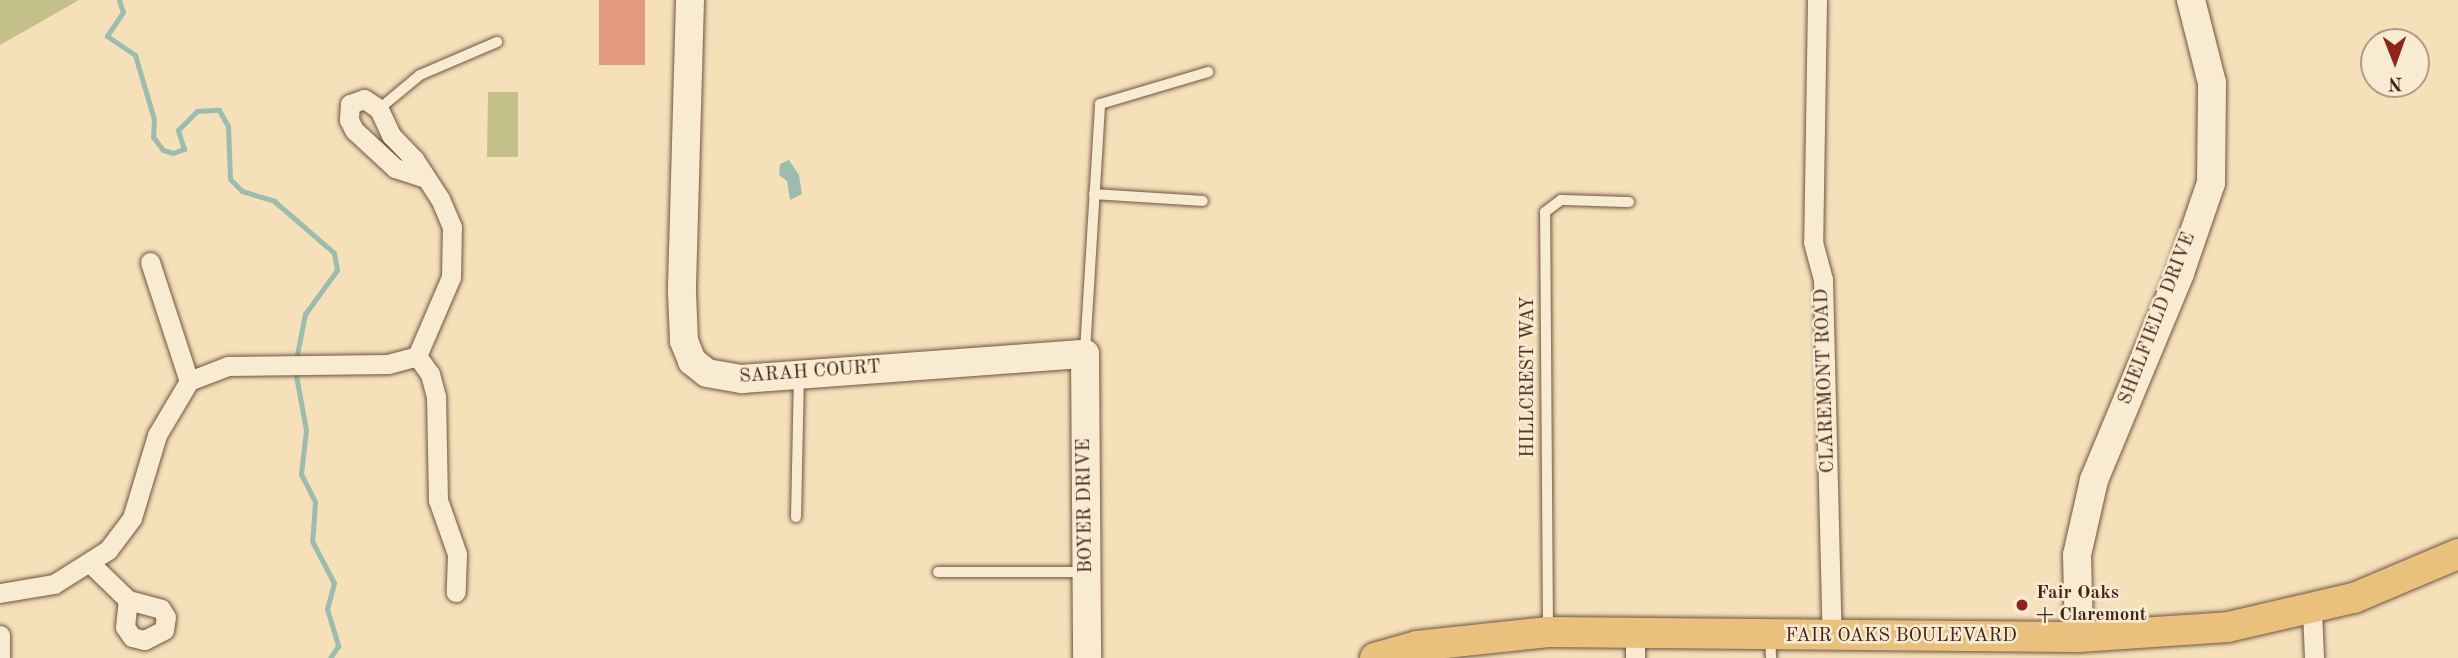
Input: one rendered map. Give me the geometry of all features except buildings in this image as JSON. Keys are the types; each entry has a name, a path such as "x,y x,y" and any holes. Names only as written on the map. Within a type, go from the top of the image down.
{"main road":[{"name":"FAIR OAKS BOULEVARD","path":"1375,658 1417,646 1548,632 1635,645 1771,647 1832,636 2044,648 2079,637 2228,627 2312,610 2385,586 2458,554"}],"street":[{"name":"SARAH COURT","path":"690,0 684,341 698,368 717,377 799,375 1085,354"},
{"name":"CLAREMONT ROAD","path":"1817,0 1812,242 1823,279 1832,636"},
{"name":"SHELFIELD DRIVE","path":"2079,637 2077,555 2094,480 2180,273 2211,183 2212,83 2191,0"},
{"path":"0,593 54,584 91,564 108,550 132,518 157,435 189,381 228,366 388,364 417,356 444,297 454,260 452,227 440,199 422,177 414,159 391,135 379,108 365,99 350,104 349,120 354,130 395,168 422,177"},
{"path":"150,261 189,381"},
{"name":"BOYER DRIVE","path":"1085,354 1087,658"},
{"path":"417,356 430,373 436,396 438,500 457,554 456,592"},
{"path":"91,564 128,600"},
{"path":"2312,610 2314,658"},
{"path":"0,635 0,658"}],"lane":[{"path":"379,108 432,69 498,42"},
{"path":"1085,354 1100,104 1208,72"},
{"path":"1094,194 1203,201"},
{"name":"HILLCREST WAY","path":"1548,632 1545,212 1561,200 1629,202"},
{"path":"796,517 799,375"},
{"path":"939,572 1087,572"}],"shaded area":[{"path":"0,0 79,0 0,45"},
{"path":"488,92 518,92 518,157 487,157"},
{"path":"789,160 799,175 802,194 790,200 787,181 779,175 780,164"}],"waterway":[{"path":"119,0 123,12 107,36 135,55 154,119 153,137 163,150 173,153 184,149 178,130 197,111 219,110 228,126 230,179 242,191 274,201 334,253 337,270 305,314 296,360"},
{"path":"295,370 306,430 301,474 315,502 312,541 334,583 327,609 338,646 330,658"}],"place":[{"name":"Fair Oaks + Claremont","path":"2022,605"}]}
